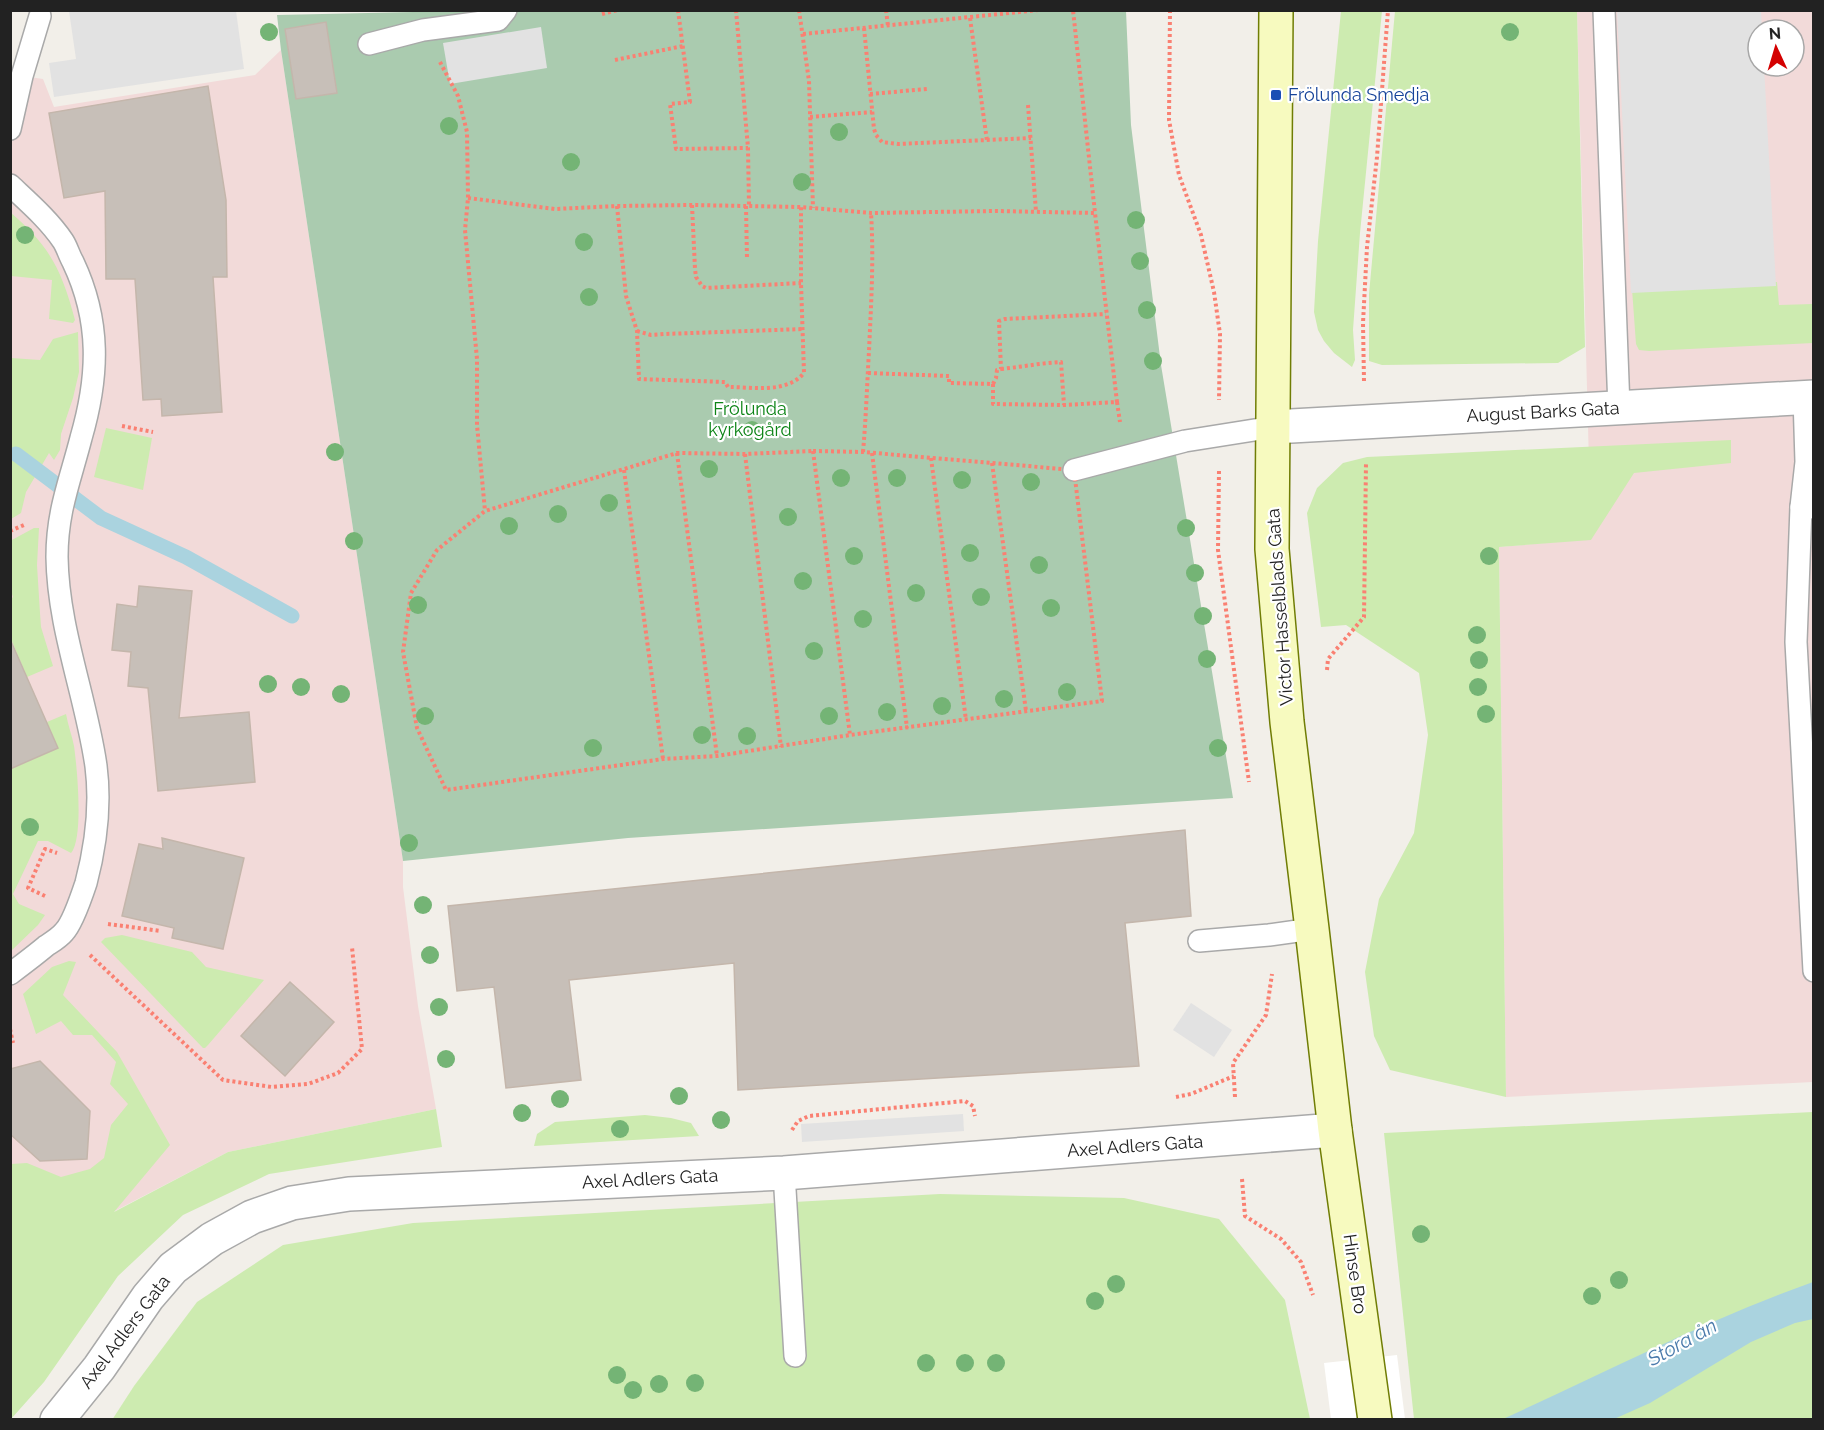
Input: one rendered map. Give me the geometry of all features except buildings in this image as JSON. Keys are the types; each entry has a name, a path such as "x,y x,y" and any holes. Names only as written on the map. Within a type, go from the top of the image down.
{"street":[{"name":"Victor Hasselblads Gata","path":"1276,10 1272,549 1287,722 1335,1130"},
{"name":"August Barks Gata","path":"1274,427 1809,397"},
{"name":"Axel Adlers Gata","path":"57,1419 99,1368 148,1297 173,1268 212,1239 252,1217 292,1203 349,1194 784,1173 1335,1130"},
{"name":"Hinse Bro","path":"1335,1130 1375,1419"}],"lane":[{"path":"369,44 423,30 498,20 506,10"},
{"path":"1604,10 1619,408"},
{"path":"10,129 22,76 40,16"},
{"path":"10,185 63,241 89,302 94,345 93,380 84,428 62,501 57,530 57,560 63,622 82,696 96,768 97,801 97,824 90,867 83,894 68,925 10,974"},
{"path":"1809,397 1806,462 1807,507 1796,642 1814,971"},
{"path":"1074,470 1185,441 1274,427"},
{"path":"1199,941 1269,935 1311,928"},
{"path":"784,1173 795,1356"}],"path":[{"path":"602,14 618,10"},
{"path":"678,10 690,102 670,104 676,149 748,148"},
{"path":"736,10 748,148 747,259"},
{"path":"799,10 808,81 813,208"},
{"path":"886,10 888,26"},
{"path":"803,34 970,18 987,13 1039,10"},
{"path":"1064,405 1061,362 997,370 993,384 993,404 1064,405 1117,402 1073,10"},
{"path":"1170,10 1169,120 1179,175 1201,235 1214,292 1220,334 1218,550 1249,783"},
{"path":"1327,674 1328,659 1365,617 1367,422 1363,323 1366,247 1377,157 1388,10"},
{"path":"970,18 987,141"},
{"path":"864,28 875,132 882,142 898,144 1031,138"},
{"path":"423,30 458,96 467,132 468,198 465,230 477,359 477,425 485,511"},
{"path":"615,60 683,46"},
{"path":"870,94 927,89"},
{"path":"1028,105 1036,212"},
{"path":"810,117 872,112"},
{"path":"468,198 555,209 692,205 801,207 871,213 1095,213"},
{"path":"692,205 695,269 696,277 702,286 706,288 801,283"},
{"path":"617,206 626,296 637,331 639,379 725,382 728,387 774,387 792,383 804,373 801,207"},
{"path":"863,452 873,245 871,213"},
{"path":"1001,369 998,325 1000,320 1106,314"},
{"path":"637,331 651,335 803,329"},
{"path":"868,373 949,376 949,383 993,384"},
{"path":"813,451 850,735"},
{"path":"813,451 863,452 1074,470 1102,701 850,735 717,756 663,759 446,790 417,728 403,652 411,593 437,550 485,511 624,470 676,453 745,454 813,451"},
{"path":"676,453 717,756"},
{"path":"872,453 908,728"},
{"path":"745,454 781,747"},
{"path":"931,458 966,720"},
{"path":"992,463 1026,711"},
{"path":"624,470 663,759"},
{"path":"68,925 161,931"},
{"path":"68,925 223,1080 272,1087 308,1084 338,1073 362,1049 352,947"},
{"path":"1269,935 1272,977 1266,1015 1233,1063 1245,1216 1281,1239 1301,1262 1317,1304"},
{"path":"10,1029 13,1043"}],"shaded area":[{"path":"69,11 236,11 244,69 54,97 49,63 76,59"},
{"path":"1577,11 1813,11 1813,1082 1506,1097 1499,547 1591,539"},
{"path":"1617,11 1761,11 1761,18 1746,18 1746,78 1765,78 1776,286 1631,293"},
{"path":"541,27 547,68 450,84 443,43"},
{"path":"281,50 403,861 403,887 418,1006 436,1109 228,1152 109,1214 11,1216 10,74 43,79 54,107 255,75"},
{"path":"1191,1003 1232,1030 1214,1057 1173,1030"},
{"path":"963,1114 964,1131 802,1142 801,1124"}],"green space":[{"name":"Frölunda kyrkogård","path":"504,10 1126,11 1131,125 1161,365 1233,798 628,838 403,861 277,15"},
{"path":"1341,11 1382,11 1360,233 1353,330 1355,360 1352,367 1334,353 1324,341 1318,330 1314,312 1318,241"},
{"path":"1395,11 1577,11 1585,347 1558,363 1382,365 1369,361 1369,294"},
{"path":"11,213 36,237 53,260 65,287 75,320 73,323 49,319 52,280 11,276"},
{"path":"1777,282 1779,305 1813,304 1813,343 1649,351 1639,350 1636,344 1632,289"},
{"path":"78,332 79,372 61,434 60,450 54,460 49,453 26,492 21,513 11,519 11,358 40,360 53,339"},
{"path":"106,428 152,438 143,490 94,477"},
{"path":"1731,440 1731,463 1634,473 1591,540 1499,547 1506,1097 1390,1070 1374,1036 1365,972 1379,899 1414,833 1428,735 1419,673 1346,625 1321,627 1307,513 1317,488 1343,463 1367,457"},
{"path":"34,528 39,528 37,565 41,627 53,666 27,677 11,639 11,599 13,597 10,541"},
{"path":"66,714 74,746 78,785 75,845 71,853 48,841 38,841 13,894 19,904 45,915 11,951 11,769 58,748 47,722"},
{"path":"122,935 192,952 206,967 264,980 203,1048 101,942 105,938"},
{"path":"69,961 76,962 63,995 117,1052 170,1145 114,1212 228,1152 436,1109 442,1147 269,1174 183,1215 118,1276 44,1382 11,1419 11,1164 27,1163 61,1177 90,1169 104,1158 111,1125 128,1104 110,1084 116,1062 92,1035 73,1035 61,1021 36,1034 23,994 52,967"},
{"path":"1813,1112 1813,1419 1414,1419 1384,1133"},
{"path":"645,1115 691,1123 699,1136 534,1146 537,1134 555,1122"},
{"path":"940,1194 1124,1198 1219,1219 1285,1300 1310,1419 112,1420 134,1386 197,1302 283,1245 413,1223"}],"water":[{"name":"Stora ån","path":"1813,1282 1813,1319 1795,1323 1751,1342 1650,1403 1614,1419 1503,1419 1695,1330"}],"pier":[{"path":"1397,1355 1405,1419 1331,1419 1324,1363"}],"waterway":[{"path":"16,454 101,518 186,557 292,616"}],"place":[{"name":"Frölunda Smedja","path":"1276,95"}]}
